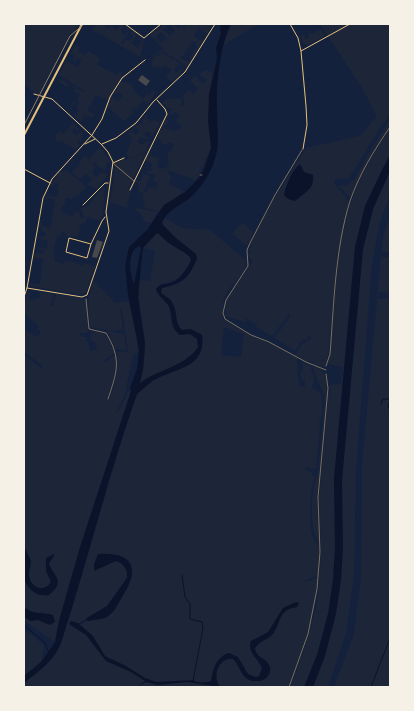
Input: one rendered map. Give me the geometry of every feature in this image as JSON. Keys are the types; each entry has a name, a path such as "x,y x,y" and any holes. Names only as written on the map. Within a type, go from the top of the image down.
{"street":[{"path":"24,135 82,24"},
{"path":"125,24 142,37 145,37 161,24"},
{"path":"101,144 116,138 136,123 188,68 215,24"},
{"path":"290,24 298,38 301,51 307,125 303,149"},
{"path":"301,51 350,24"},
{"path":"24,297 43,198 50,183 56,173 92,135 102,119 110,97 122,78 145,60"},
{"path":"27,288 85,296 88,294 108,231 106,216 113,164 108,152 101,144 52,99 34,94"},
{"path":"130,190 167,114 165,109 156,100"},
{"path":"84,145 95,138"},
{"path":"113,164 124,158"},
{"path":"24,169 50,183"},
{"path":"83,205 105,183 110,183"},
{"path":"91,244 70,238 66,252 87,258 91,244 106,216"}],"lane":[{"path":"303,149 260,222 247,250 248,266 229,293 223,313 225,319 245,331 326,370"},
{"path":"113,164 134,180"}],"path":[{"path":"289,687 308,634 317,589 320,552 318,497 328,388 326,370 330,354 339,255 351,200 367,164 390,127"},
{"path":"85,296 89,329 106,333 117,353 115,377 108,399"}],"shaded area":[{"path":"24,24 75,24 77,28 69,36 39,94 29,90 30,88 24,85"},
{"path":"92,24 105,24 107,29 111,25 117,30 118,24 125,26 121,30 124,36 128,31 126,27 130,30 121,43 123,44 126,39 129,41 134,36 130,33 132,31 137,35 131,43 137,48 142,42 139,37 144,41 140,57 102,35 103,33 100,34 92,30 95,25"},
{"path":"164,24 169,24 161,32 164,30 170,36 175,31 171,24 174,24 178,29 184,24 183,30 186,24 212,24 206,35 199,28 194,36 199,40 203,40 191,59 187,57 190,58 197,46 195,45 197,43 193,41 183,56 181,56 180,58 190,61 187,66 164,52 148,57 164,49 150,35 158,28 159,30","holes":["161,32 167,38 161,43 156,37"]},
{"path":"221,24 231,24 221,54 218,77 217,153 209,173 197,191 168,214 162,222 177,239 196,254 197,258 184,279 162,288 161,293 172,302 178,324 182,330 191,329 202,335 202,346 199,355 194,361 187,366 152,381 137,394 61,643 50,660 24,683 24,676 41,662 55,642 80,547 137,369 139,350 128,295 125,266 129,247 147,230 164,205 185,192 199,178 211,148 208,120 209,95 217,59 216,48 221,33","holes":["157,233 190,257 191,261 178,279 160,285 156,289 170,309 176,331 180,335 190,334 197,339 198,347 186,359 140,383 145,343 138,298 143,248","139,246 141,248 134,284 130,264 132,253"]},
{"path":"231,24 259,24 223,45"},
{"path":"320,24 390,24 390,115 349,178 335,179 334,183 349,202 337,259 328,356 323,367 295,355 301,345 312,338 309,336 307,339 302,340 295,351 274,338 290,317 289,314 272,336 256,327 257,325 247,318 245,322 225,316 227,299 253,261 248,256 251,252 248,251 251,247 250,245 274,199 306,148 360,136 377,116 362,88","holes":["302,167 304,172 313,175 311,187 295,201 285,190 296,168"]},
{"path":"321,29 325,36 308,45 304,44 300,36 303,34 306,39 309,37 309,32 313,34"},
{"path":"75,45 80,47 78,52 85,55 88,51 100,58 97,65 117,75 120,71 122,72 121,78 107,100 96,95 87,110 94,114 92,118 84,115 82,122 74,116 79,110 76,107 79,103 76,102 80,94 74,91 75,88 68,84 68,88 59,82 60,79 85,91 59,75 66,61 78,67 82,60 77,57 75,61 73,60 75,56 71,54 67,60"},
{"path":"163,53 186,67 177,66 174,70 177,73 180,69 183,70 172,82 166,77 172,70 165,65 162,68 156,66 154,68 151,62 154,60 152,58 149,59"},
{"path":"205,70 212,72 208,120 211,148 196,180 167,170 171,176 169,184 184,191 159,211 143,208 145,201 142,199 144,193 138,191 139,184 136,182 134,184 135,181 141,181 143,175 139,173 136,178 139,172 150,176 144,192 147,192 149,187 155,189 157,187 157,183 153,181 155,175 147,173 153,169 150,168 152,166 151,163 145,161 148,155 159,158 157,167 164,169 169,165 167,152 171,151 175,142 173,144 168,142 167,145 161,143 162,140 158,139 155,141 166,119 169,120 163,128 176,131 182,126 176,122 180,115 175,112 169,114 172,109 166,107 162,101 182,99 181,106 185,105 183,96 189,90 194,94 198,88 190,81 195,75 203,84 207,80 199,75"},
{"path":"121,81 132,85 135,92 143,99 153,91 150,89 156,91 149,103 142,101 136,110 134,108 132,110 133,113 124,121 108,107 105,111 111,96 118,101 123,95 119,92 115,93"},
{"path":"74,101 76,102 69,111"},
{"path":"147,114 146,118 152,122 153,120 160,122 152,137 151,133 147,131 144,135 150,140 140,137 137,142 143,145 146,140 149,142 145,153 130,158 126,154 132,140 128,133 134,129 135,135 139,132 137,128 134,128 140,123 142,124"},
{"path":"390,120 390,126 375,147 350,197 338,186 347,185 354,180"},
{"path":"73,123 79,129 78,131 74,128 72,132 76,136 81,130 83,133 81,142 77,141 80,145 75,150 62,141 57,142 55,136 59,131 63,134"},
{"path":"390,128 390,155 365,206 355,247 334,479 335,547 328,614 317,655 304,687 290,687 306,645 316,608 321,552 319,497 329,388 332,405 330,385 341,384 343,367 328,364 342,239 351,202 359,183 373,155"},
{"path":"100,147 111,162 107,164 105,171 95,162 93,163 95,167 92,172 94,176 97,177 101,172 108,175 97,189 87,185 92,179 85,174 81,179 75,176 72,171 80,165 79,163 84,156 89,159"},
{"path":"145,154 128,189 131,191 127,205 131,208 110,203 116,162"},
{"path":"390,155 390,171 373,209 363,249 342,480 343,547 336,614 325,656 313,687 304,687 317,655 328,614 333,580 335,547 334,479 355,247 365,206"},
{"path":"300,164 304,172 313,175 313,180 311,187 295,201 288,199 284,195 294,170"},
{"path":"62,170 64,172 66,170 86,187 71,200 67,197 64,200 66,202 60,209 67,216 71,217 78,210 81,218 84,217 81,208 88,206 103,187 105,188 103,214 100,221 87,217 84,225 83,222 79,227 81,230 78,233 79,236 66,236 62,231 60,236 57,236 53,253 55,255 54,261 63,264 64,261 71,261 83,266 84,263 95,266 86,292 82,295 30,286 32,279 31,283 40,284 43,259 34,258 33,261 34,254 44,253 38,247 46,249 48,241 38,238 45,236 46,233 40,231 42,229 39,228 40,222 42,222 41,226 50,229 55,200 45,199 46,195 56,197 59,192 57,188 59,184 55,182 53,187 51,186"},
{"path":"390,171 390,195 380,222 372,263 356,467 354,575 346,633 328,687 313,687 325,656 341,506 363,249 373,209"},
{"path":"132,207 158,212 151,223 144,221 141,214"},
{"path":"390,216 390,252 383,252 382,257 390,257 390,293 379,292 378,299 390,298 390,687 334,687 354,634 361,576 362,468 383,237"},
{"path":"164,217 182,228 210,230 246,260 244,270 224,299 223,319 251,336 274,345 297,358 300,387 305,387 305,380 301,379 300,372 302,372 303,365 301,362 310,365 314,379 312,388 321,393 322,412 319,422 316,469 306,467 304,470 312,472 312,475 315,476 311,498 310,525 320,554 318,575 304,581 318,579 308,633 288,687 24,687 24,683 50,660 61,643 137,394 153,381 189,365 197,358 202,335 179,328 172,301 161,293 162,288 176,285 188,275 193,267 196,254 163,225","holes":["224,327 244,334 241,357 221,355","120,555 133,576 115,610 106,617 88,621 87,618 107,606 127,578 127,571 120,561 104,565"]},
{"path":"242,222 253,232 247,246 232,234"},
{"path":"157,232 167,242 190,257 191,261 181,275 171,282 159,285 157,293 169,306 171,323 175,331 190,334 197,339 198,347 193,354 179,364 139,384 144,363 145,347 139,280 150,281 155,250 143,248"},
{"path":"94,281 115,303 129,301 137,334 138,352 133,355 125,394 116,413 120,409 129,390 131,391 74,569 55,642 24,621 24,617 31,621 38,620 50,625 43,612 33,613 24,607 24,579 32,591 55,589 49,563 54,556 53,554 45,566 51,582 42,589 37,588 29,577 31,566 24,546 24,355 41,368 43,366 24,352 24,329 37,337 41,332 37,329 39,326 24,314 24,301 29,292 31,293 29,299 34,301 35,298 39,299 40,292 54,294 49,304 53,306 56,294 84,299 88,331 80,333 80,336 87,337 86,341 88,341 90,351 97,350 95,342 91,341 91,332 105,333 114,353 103,361 105,363 114,356 116,357 113,380 107,399 109,401 116,378 118,352 128,352 122,309 120,309 123,330 108,331 124,334 126,350 116,349 107,332 108,330 90,327 88,300"},
{"path":"314,366 321,369 324,374 327,388 317,497 319,543 312,519 312,499 318,474 325,398 313,368"},
{"path":"24,546 31,561 29,571 31,582 37,587 44,588 51,582 46,571 46,558 54,554 49,563 58,582 49,595 37,594 26,583 24,579"},
{"path":"98,554 111,554 127,560 131,565 131,579 112,613 105,618 88,621 86,620 87,618 107,606 127,578 125,567 116,561 94,571 94,564"},
{"path":"296,602 299,603 297,607 286,611 271,636 255,648 257,654 270,666 270,672 267,677 263,680 252,681 242,674 233,659 228,659 220,664 218,669 217,678 220,687 187,682 158,685 146,682 137,687 145,681 131,672 106,661 86,635 69,624 71,621 78,623 93,636 105,656 145,678 157,682 211,681 218,660 229,653 238,657 248,674 256,677 259,676 262,668 250,649 251,641 268,632 283,608"},
{"path":"24,607 34,612 53,615 55,622 50,625 38,620 31,621 24,617"},
{"path":"24,629 44,645 41,662 24,676"}],"building":[{"path":"142,75 150,81 146,86 138,80"},
{"path":"97,240 103,242 97,258 92,257"}],"waterway":[{"path":"381,404 383,399 390,399"},
{"path":"390,400 388,406 390,411"},
{"path":"182,575 185,597 190,604 190,619 202,622 203,628 193,681"},
{"path":"79,624 86,620"},
{"path":"24,625 45,643 49,653"},
{"path":"371,687 390,638"}],"tram line":[{"path":"24,125 70,36 84,24"}]}
